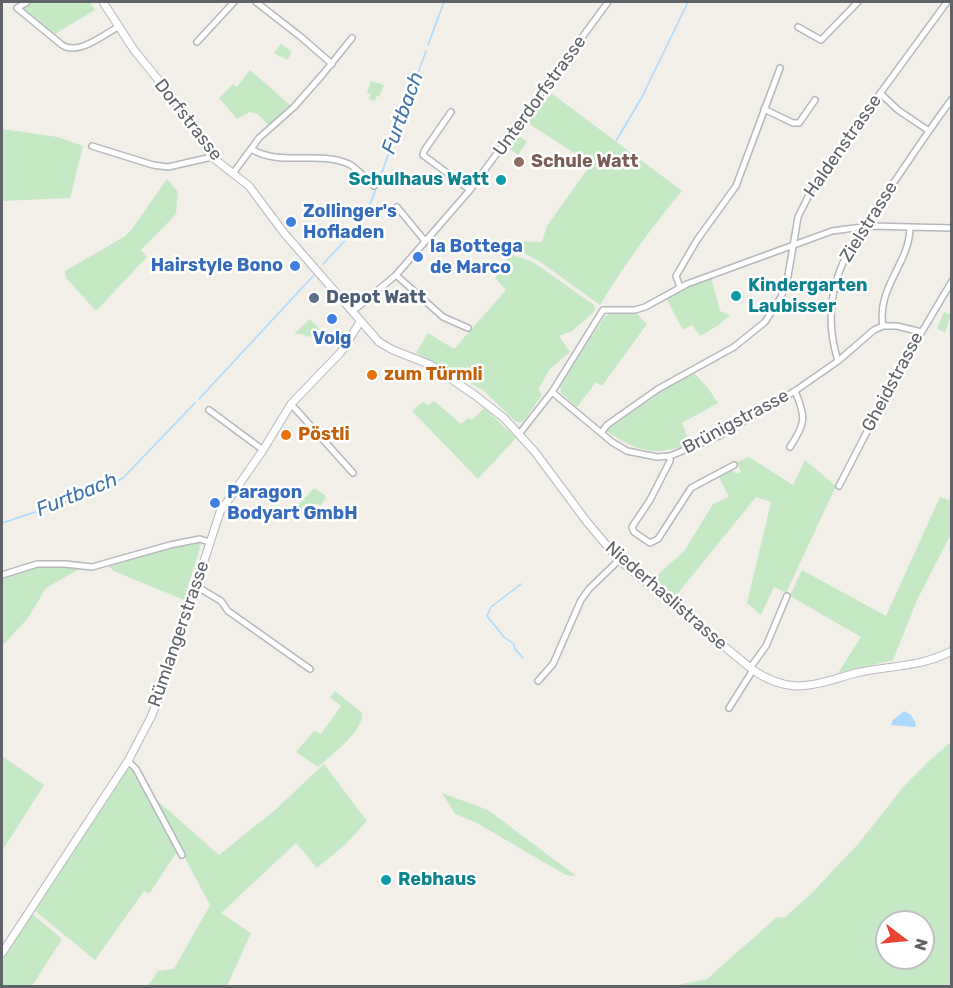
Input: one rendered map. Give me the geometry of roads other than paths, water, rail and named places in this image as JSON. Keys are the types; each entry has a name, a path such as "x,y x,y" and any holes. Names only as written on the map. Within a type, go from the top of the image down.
{"street":[{"path":"10,2 70,49 78,48 118,27"},
{"path":"17,8 27,2"},
{"name":"Dorfstrasse","path":"101,2 149,71 183,110 212,157 234,172 253,191 284,233 352,312"},
{"path":"197,42 234,2"},
{"path":"256,2 302,37 332,64"},
{"name":"Unterdorfstrasse","path":"352,312 396,275 470,190 608,2"},
{"path":"798,27 821,40 858,2"},
{"name":"Haldenstrasse","path":"601,433 607,425 658,389 734,347 757,331 781,297 789,272 798,217 816,181 947,2"},
{"path":"234,172 260,138 293,108 352,38"},
{"path":"680,287 676,276 736,186 780,68"},
{"path":"880,93 898,110 929,131"},
{"name":"Zielstrasse","path":"838,361 830,323 839,269 862,227 951,99"},
{"path":"764,109 794,123 799,123 815,100"},
{"path":"451,111 423,155 470,190"},
{"path":"92,146 153,165 168,167 212,157"},
{"path":"251,149 282,159 339,161 349,164 374,186"},
{"path":"397,207 425,241"},
{"path":"520,433 552,392 603,309 645,308 680,287 832,231 862,227 951,228"},
{"path":"910,227 907,249 884,297 883,326 897,326 921,332"},
{"path":"396,275 443,317 468,328"},
{"name":"Gheidstrasse","path":"839,486 895,377 951,281"},
{"name":"Niederhaslistrasse","path":"352,312 379,342 431,365 476,396 520,433 587,522 619,560 752,669 775,682 797,686 810,685 874,670 922,663 951,651"},
{"name":"Rümlangerstrasse","path":"2,953 128,761 157,702 209,542 224,505 263,450 291,404 341,352 360,322"},
{"name":"Brünigstrasse","path":"552,392 601,433 627,451 657,457 670,456 718,436 795,391 838,361 865,336 883,326"},
{"path":"790,447 803,423 804,413 795,391"},
{"path":"291,404 353,473"},
{"path":"208,410 263,450"},
{"path":"670,456 670,461 650,500 632,527 634,532 650,543 658,539 690,488 734,465"},
{"path":"2,575 36,564 92,567 170,545 200,539 209,542"},
{"path":"538,681 553,664 581,600 619,560"},
{"path":"196,586 221,601 226,609 310,669"},
{"path":"729,708 766,646 788,597"},
{"path":"128,761 136,769 182,855"}],"water":[{"path":"904,711 911,715 916,724 915,727 891,725 893,720"}],"waterway":[{"name":"Furtbach","path":"428,45 444,2"},
{"path":"616,141 642,97 688,2"},
{"name":"Furtbach","path":"323,264 353,232 371,202 426,51"},
{"name":"Furtbach","path":"199,399 314,275"},
{"name":"Furtbach","path":"2,523 90,494 123,478 195,403"},
{"path":"521,584 491,607 487,616 504,637 514,644 515,649 523,658"}],"place":[{"name":"Schule Watt","path":"519,162"},
{"name":"Schulhaus Watt","path":"501,180"},
{"name":"Zollinger's Hofladen","path":"291,222"},
{"name":"la Bottega de Marco","path":"418,257"},
{"name":"Hairstyle Bono","path":"295,266"},
{"name":"Kindergarten Laubisser","path":"736,296"},
{"name":"Depot Watt","path":"314,298"},
{"name":"Volg","path":"332,319"},
{"name":"zum Türmli","path":"372,375"},
{"name":"Pöstli","path":"286,435"},
{"name":"Paragon Bodyart GmbH","path":"215,503"},
{"name":"Rebhaus","path":"386,880"}]}
